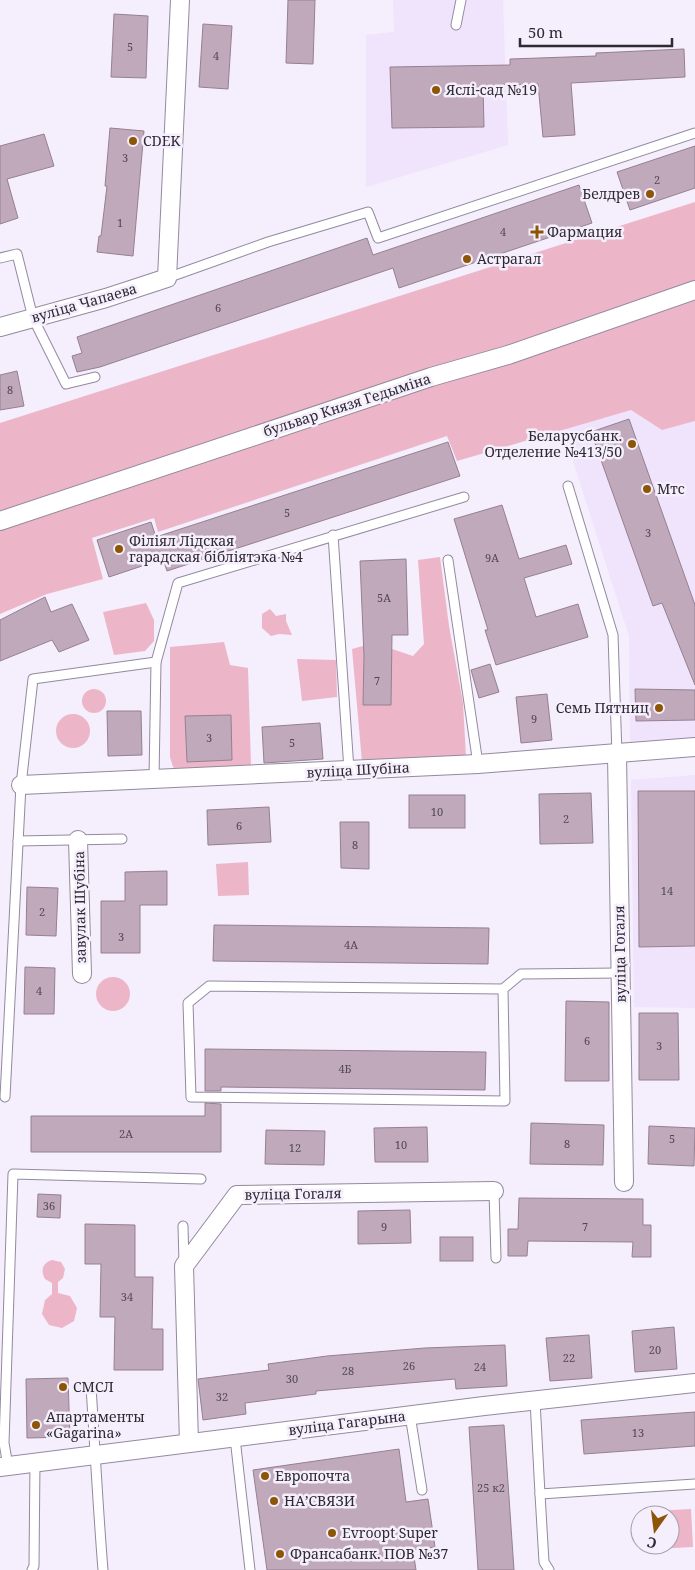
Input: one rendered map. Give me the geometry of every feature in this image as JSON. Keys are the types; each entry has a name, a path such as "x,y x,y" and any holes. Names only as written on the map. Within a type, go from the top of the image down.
{"street":[{"path":"167,278 180,0"},
{"name":"вуліца Чапаева","path":"0,327 106,298 167,278"},
{"name":"бульвар Князя Гедыміна","path":"0,521 431,377 508,355 695,290"},
{"name":"вуліца Шубіна","path":"21,785 478,764 616,755 695,747"},
{"name":"вуліца Гогаля","path":"616,755 624,1182"},
{"name":"завулак Шубіна","path":"78,840 82,974"},
{"name":"вуліца Гогаля","path":"184,1266 237,1195 494,1191"},
{"path":"184,1266 190,1443"},
{"name":"вуліца Гагарына","path":"4,1466 410,1415 695,1383"}],"lane":[{"path":"456,25 460,0"},
{"path":"167,278 268,242 368,212 378,238 695,132"},
{"path":"0,258 17,254 33,318 66,384 94,377"},
{"path":"568,486 613,635 616,755"},
{"path":"154,779 156,662 178,583 464,497"},
{"path":"333,536 349,770"},
{"path":"448,560 478,764"},
{"path":"6,1097 21,785 33,679 156,662"},
{"path":"18,841 122,839"},
{"path":"503,989 505,1101 191,1097 188,1003 209,986 503,989 521,974 620,973"},
{"path":"4,1466 13,1174 201,1179"},
{"path":"494,1191 496,1258"},
{"path":"183,1226 184,1266"},
{"path":"91,1387 96,1455 96,1506 103,1570"},
{"path":"535,1400 544,1562 549,1570"},
{"path":"410,1415 422,1490"},
{"path":"234,1438 250,1570"},
{"path":"32,1570 34,1566 35,1462"},
{"path":"540,1494 695,1484"}],"shaded area":[{"name":"Яслі-сад №19","path":"393,0 503,0 508,145 366,187 366,35 394,32"},
{"path":"695,202 695,421 662,430 631,410 457,461 447,436 158,532 154,518 92,538 103,579 47,594 0,614 0,423"},
{"path":"631,409 662,430 695,421 695,741 630,747 629,636 563,430"},
{"path":"440,557 449,626 463,703 466,757 362,762 352,649 374,643 413,656 424,644 418,560"},
{"path":"146,603 154,620 154,641 145,651 114,655 103,612"},
{"path":"270,609 276,616 286,614 286,621 292,635 279,634 271,636 262,628 262,614"},
{"path":"224,642 230,665 248,668 251,766 180,771 173,767 170,757 170,647"},
{"path":"297,659 336,660 337,697 302,701"},
{"path":"94,689 99,690 105,696 105,706 99,712 94,713 89,712 83,706 82,701 83,696 89,690"},
{"path":"73,714 80,715 85,719 89,724 89,738 85,743 80,747 73,748 66,747 61,743 57,738 56,731 57,724 61,719 66,715"},
{"path":"695,775 695,1008 634,1007 631,780"},
{"path":"248,862 249,895 218,896 216,864"},
{"path":"113,977 125,982 130,994 125,1006 113,1011 101,1006 96,994 101,982"},
{"path":"52,1260 61,1262 65,1269 63,1278 58,1282 58,1293 70,1296 77,1308 74,1321 62,1328 49,1325 42,1314 45,1300 52,1294 52,1283 45,1279 43,1270 45,1265"},
{"path":"691,1509 693,1547 680,1548 680,1510"}],"building":[{"path":"288,0 315,0 313,64 286,63"},
{"path":"114,14 148,16 146,78 111,77"},
{"path":"203,24 232,26 228,89 199,87"},
{"path":"684,49 685,77 571,83 575,135 543,137 538,84 483,86 484,127 392,128 390,67 510,65 510,59 596,56 596,53"},
{"path":"110,128 144,131 133,256 97,252 99,236 101,236 107,186 105,186"},
{"path":"44,134 54,166 7,179 18,218 0,224 0,146"},
{"path":"695,146 695,188 630,210 617,172"},
{"path":"579,185 592,223 399,288 393,268 100,367 77,372 72,356 82,353 77,337 367,238 373,255"},
{"path":"17,371 24,406 0,410 0,375"},
{"path":"629,419 695,605 695,685 662,603 653,606 591,432"},
{"path":"448,442 460,476 167,571 163,559 109,577 97,540 151,522 156,537"},
{"path":"502,505 519,559 566,545 572,564 524,578 536,617 578,604 588,637 496,665 485,630 488,630 454,519"},
{"path":"406,559 408,635 392,635 391,705 363,705 364,656 360,561"},
{"path":"45,597 51,612 72,604 89,640 59,652 52,640 0,661 0,620"},
{"path":"490,664 499,692 479,698 471,670"},
{"path":"635,689 695,690 695,720 636,721"},
{"path":"547,694 552,740 521,743 516,697"},
{"path":"107,711 141,711 142,755 108,756"},
{"path":"231,715 232,760 187,762 185,716"},
{"path":"320,723 323,759 264,763 262,727"},
{"path":"638,791 695,791 695,946 639,947"},
{"path":"591,793 593,843 540,844 539,794"},
{"path":"409,795 465,795 465,828 409,828"},
{"path":"269,807 271,842 208,845 207,810"},
{"path":"340,822 369,822 369,869 341,868"},
{"path":"167,871 167,905 140,905 140,953 101,953 101,901 125,901 125,872"},
{"path":"27,887 58,888 56,936 26,935"},
{"path":"214,925 489,928 488,964 213,961"},
{"path":"25,967 55,968 54,1014 24,1014"},
{"path":"566,1001 609,1002 609,1081 565,1081"},
{"path":"639,1013 678,1013 679,1080 639,1080"},
{"path":"205,1049 486,1052 485,1090 221,1087 221,1091 205,1091"},
{"path":"205,1103 221,1104 221,1152 31,1152 31,1116 205,1116"},
{"path":"531,1123 604,1125 603,1165 530,1164"},
{"path":"649,1126 695,1128 694,1166 648,1164"},
{"path":"427,1127 428,1162 375,1162 374,1128"},
{"path":"266,1130 325,1131 324,1165 265,1164"},
{"path":"38,1194 61,1195 60,1218 37,1217"},
{"path":"519,1198 643,1199 643,1225 651,1225 651,1257 632,1257 633,1242 528,1241 527,1256 508,1256 508,1229 518,1229"},
{"path":"410,1210 411,1243 358,1244 358,1211"},
{"path":"85,1224 135,1225 135,1277 153,1277 152,1329 163,1329 163,1370 114,1370 115,1317 100,1317 101,1264 85,1264"},
{"path":"440,1237 473,1237 473,1261 440,1261"},
{"path":"674,1327 677,1369 635,1372 632,1331"},
{"path":"589,1335 592,1378 550,1381 546,1338"},
{"path":"505,1345 507,1386 456,1389 455,1379 316,1391 316,1394 245,1403 246,1414 203,1420 198,1379 269,1370 268,1364 327,1356 425,1348"},
{"path":"68,1378 70,1437 27,1438 26,1379"},
{"path":"695,1412 695,1446 584,1454 581,1420"},
{"path":"504,1425 514,1570 478,1570 469,1427"},
{"path":"399,1449 406,1502 428,1499 435,1547 413,1550 416,1570 267,1570 253,1470"}],"place":[{"name":"Яслі-сад №19","path":"436,90"},
{"name":"CDEK","path":"133,141"},
{"name":"Белдрев","path":"650,194"},
{"name":"Фармация","path":"537,232"},
{"name":"Астрагал","path":"467,259"},
{"name":"Беларусбанк. Отделение №413/50","path":"632,444"},
{"name":"Мтс","path":"647,489"},
{"name":"Філіял Лідская гарадская бібліятэка №4","path":"119,549"},
{"name":"Семь Пятниц","path":"659,708"},
{"name":"СМСЛ","path":"63,1387"},
{"name":"Апартаменты «Gagarina»","path":"36,1425"},
{"name":"Европочта","path":"265,1476"},
{"name":"НАʼСВЯЗИ","path":"274,1501"},
{"name":"Evroopt Super","path":"332,1533"},
{"name":"Франсабанк. ПОВ №37","path":"280,1554"}]}
